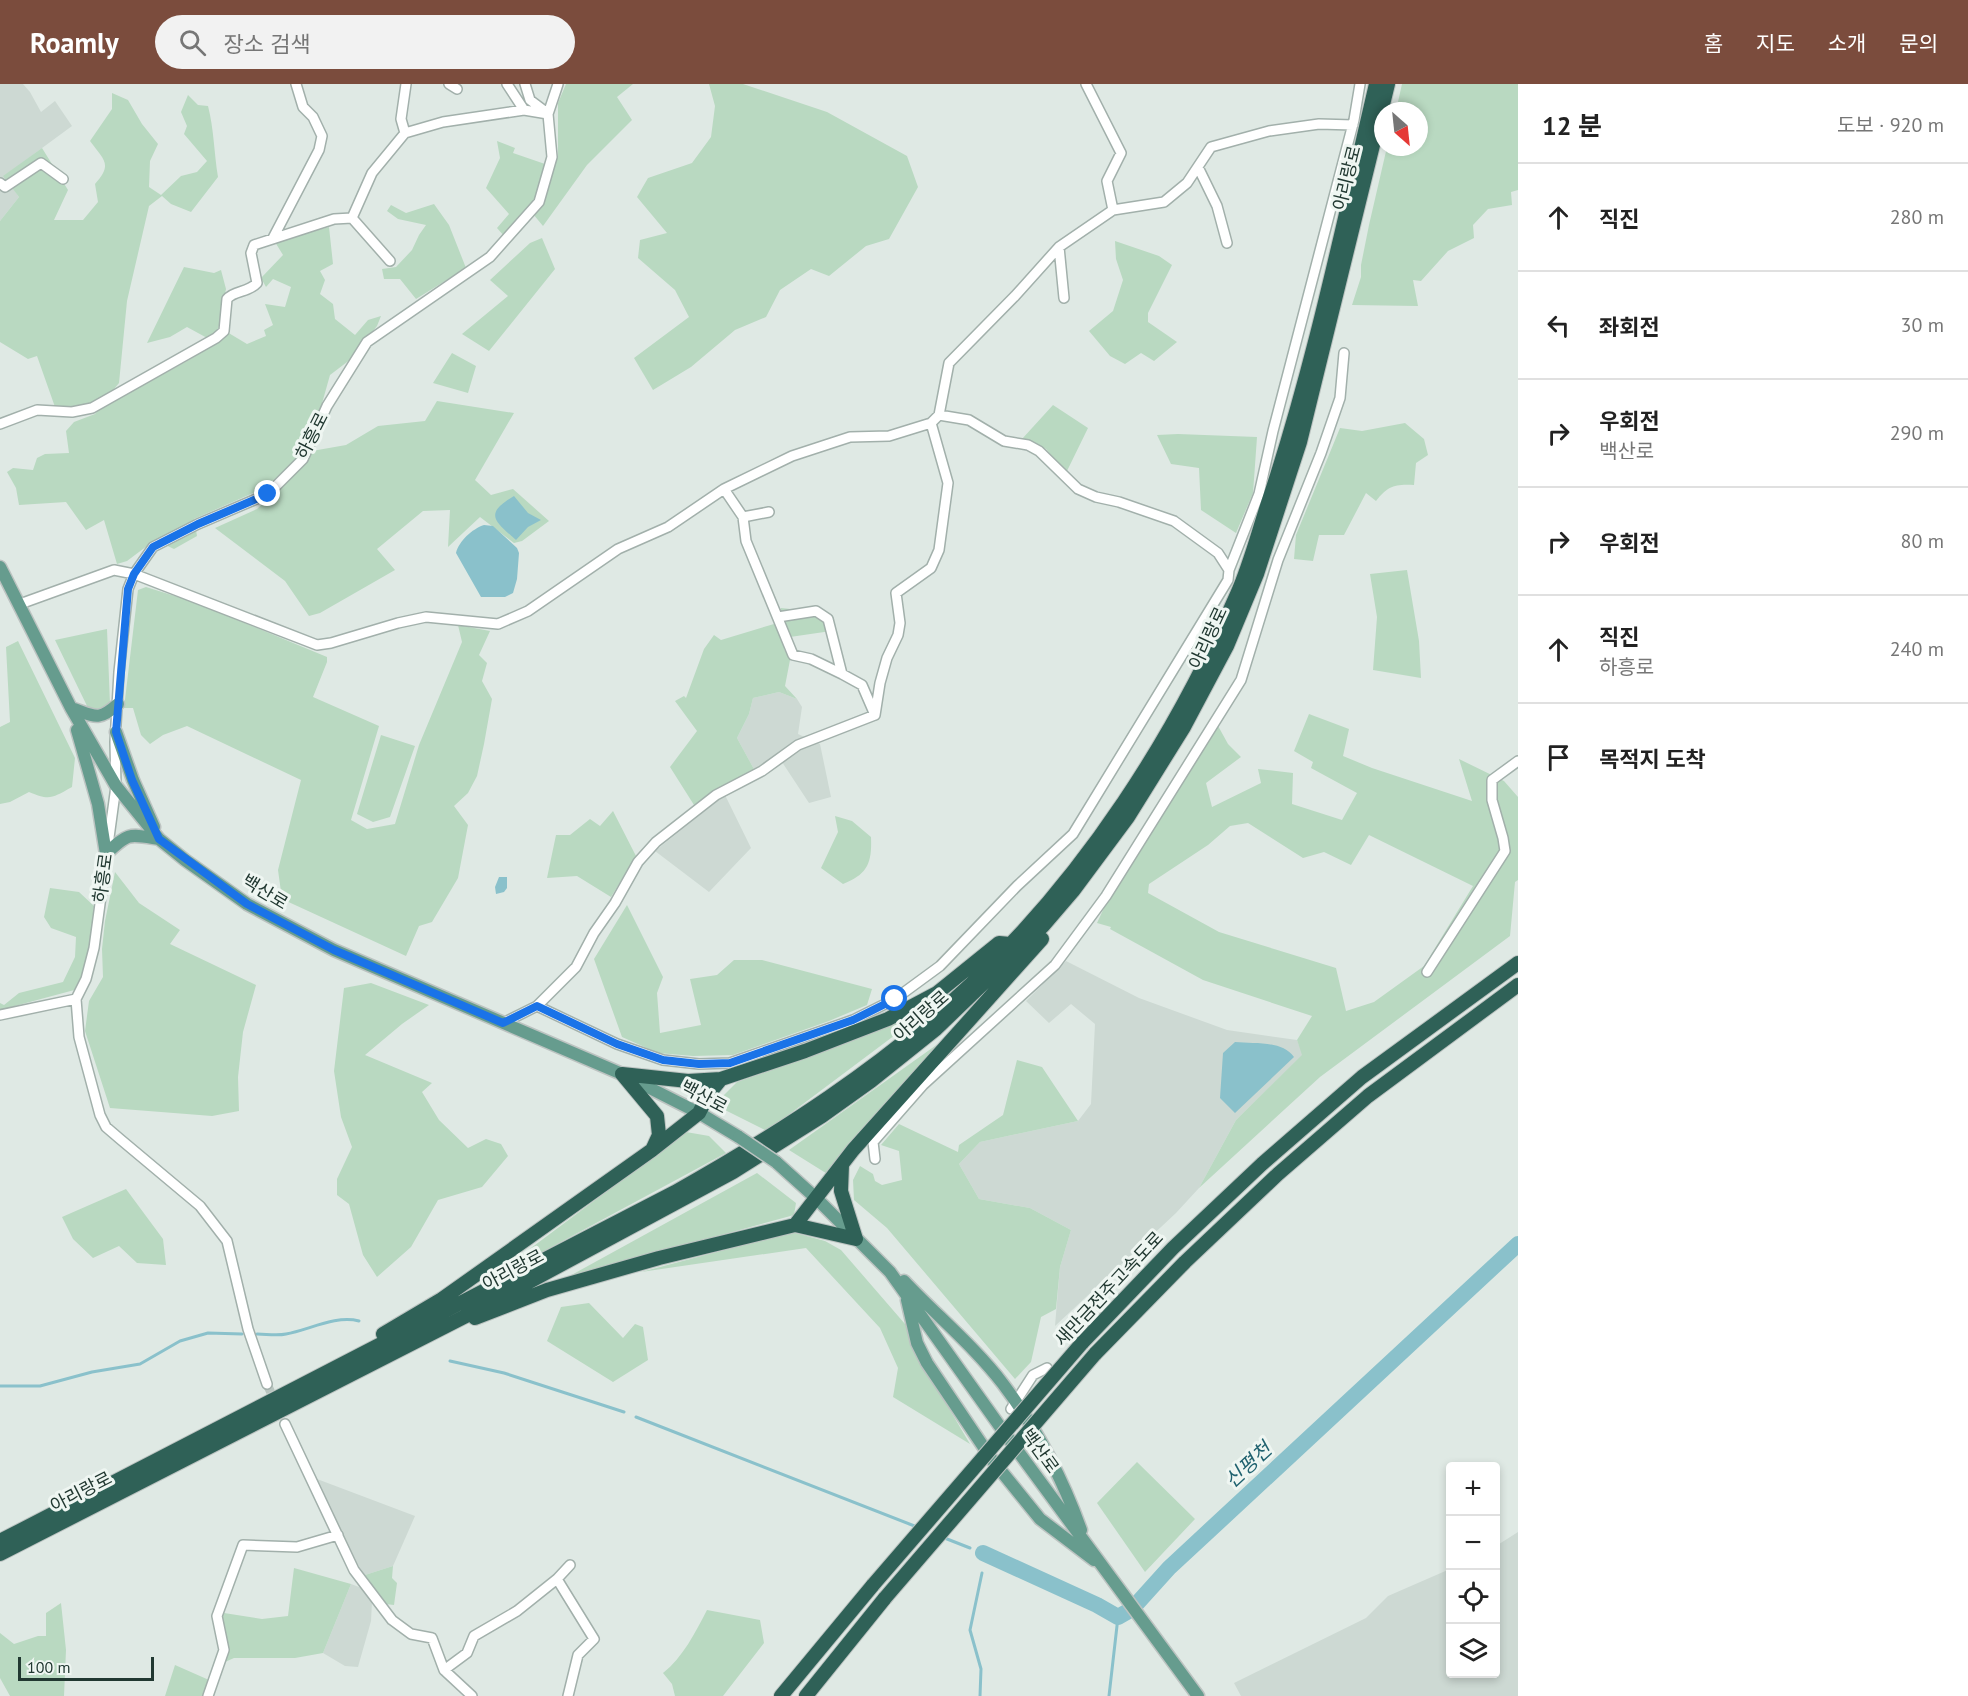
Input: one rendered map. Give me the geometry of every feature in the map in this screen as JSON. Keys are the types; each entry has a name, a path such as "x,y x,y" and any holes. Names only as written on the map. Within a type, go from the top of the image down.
{"highway":[{"name":"아리랑로","path":"0,1541 675,1192 769,1137 849,1082 925,1023 971,983 1010,944 1045,905 1134,786 1187,695 1238,592 1287,447 1333,267 1376,84"},
{"name":"아리랑로","path":"0,1554 464,1317 733,1172 822,1116 871,1081 936,1029 1043,927 1128,817 1184,727 1227,646 1257,574 1300,442 1388,84"},
{"path":"795,1225 884,1115 1044,937 1043,927"},
{"path":"622,1074 688,1082 721,1079 805,1051 888,1018 938,993 999,943 1010,944"},
{"name":"새만금전주고속도로","path":"781,1696 873,1585 1082,1343 1173,1248 1270,1157 1362,1077 1518,963"},
{"name":"새만금전주고속도로","path":"806,1696 885,1598 1095,1354 1185,1262 1278,1174 1368,1096 1518,985"},
{"path":"622,1074 657,1116 659,1135 652,1150"},
{"path":"359,1356 366,1345 442,1299 652,1150 699,1113 708,1095 721,1079"},
{"path":"842,1165 841,1191 856,1239"},
{"path":"464,1317 477,1319 547,1290 659,1258 795,1225 856,1239"}],"main road":[{"name":"백산로","path":"0,567 71,708 116,786 159,839 247,904 334,950 622,1074 699,1113 776,1162 817,1199 890,1272 1198,1696"},
{"path":"71,708 99,717 106,715 118,704"},
{"path":"71,708 98,804 106,854"},
{"path":"116,732 132,780 159,839"},
{"path":"106,854 126,836 159,839"},
{"path":"890,1272 902,1279 1002,1383 1013,1405 1040,1438 1058,1471 1085,1543"},
{"path":"905,1293 917,1343 927,1364 1040,1519 1104,1568"}],"street":[{"path":"273,238 319,150 322,136 313,117 303,107 296,84"},
{"path":"405,133 401,119 406,84"},
{"path":"507,84 524,110"},
{"path":"525,84 530,100 548,114"},
{"name":"하흥로","path":"76,999 86,979 94,948 116,786 118,704 128,589 134,574 153,547 198,524 268,494 303,459 327,406 367,342 490,257 539,202 552,157 548,114 558,84"},
{"path":"1086,84 1121,153 1107,181 1113,210"},
{"path":"537,1006 617,1044 663,1060 699,1064 730,1063 853,1020 895,999 940,966 1017,886 1073,834 1228,580 1229,570 1259,494 1273,431 1353,125 1360,84"},
{"path":"352,218 372,173 405,133 443,122 524,110 548,114"},
{"path":"20,604 114,570 134,574 317,645 331,643 398,622 426,617 498,624 528,611 618,549 668,527 724,489 792,456 850,437 889,436 931,423 939,415 949,363 1059,247 1113,210 1164,202 1187,183 1212,147 1269,131 1319,124 1353,125"},
{"path":"0,183 5,187 41,163 63,179"},
{"path":"1198,167 1217,206 1227,243"},
{"path":"0,424 37,410 72,412 92,408 216,338 224,331 227,299 230,295 251,289 257,283 251,253 254,245 334,219 352,218"},
{"path":"352,218 390,261"},
{"path":"1059,247 1064,298"},
{"path":"874,1159 873,1142 923,1085 1055,964 1106,896 1242,680 1278,560 1321,453 1340,398 1344,353"},
{"path":"939,415 969,420 1004,441 1028,445 1039,451 1077,489 1096,497 1174,520 1218,553 1229,570"},
{"path":"875,715 886,658 898,635 900,623 897,593 932,568 939,549 948,483 931,423"},
{"path":"724,489 743,517 746,541 793,655 811,660 862,686 875,715"},
{"path":"743,517 769,512"},
{"path":"778,617 816,611 828,619 842,674"},
{"path":"503,1023 537,1006 576,967 638,862 656,842 717,795 762,771 798,745 875,715"},
{"path":"1427,972 1505,851 1491,800 1492,780 1518,760"},
{"path":"0,1015 76,999 79,1037 100,1115 106,1126 120,1139 200,1206 227,1241 248,1329 267,1384"},
{"path":"1013,1405 1033,1375 1047,1368"},
{"path":"285,1425 354,1570 392,1620 411,1634 432,1638 444,1670 472,1696"},
{"path":"208,1696 224,1650 217,1616 243,1545 297,1547 338,1535"},
{"path":"444,1670 467,1653 474,1636 517,1611 557,1580 570,1564"},
{"path":"557,1580 594,1639 578,1655 568,1696"}],"shaded area":[{"path":"0,84 23,84 41,112 55,101 72,126 4,176 19,197 0,221"},
{"path":"779,692 797,699 802,707 798,734 820,744 831,797 809,803 782,762 755,771 737,738 749,714 753,698"},
{"path":"725,795 751,848 709,892 655,851"},
{"path":"1066,961 1139,998 1227,1030 1297,1040 1303,1055 1236,1120 1199,1188 1176,1213 1055,1326 1060,1267 1071,1230 1030,1208 979,1199 959,1164 980,1142 1078,1121 1091,1104 1095,1024 1071,1004 1049,1023 1026,1001"},
{"path":"317,1479 415,1516 393,1566 365,1575 354,1559"},
{"path":"1518,1532 1518,1696 1241,1696 1234,1683 1366,1618 1388,1596 1446,1571 1446,1678 1500,1678 1500,1543"},
{"path":"351,1584 367,1590 372,1602 371,1621 358,1667 345,1666 323,1653"}],"green space":[{"path":"566,84 633,84 617,97 632,120 587,165 543,226 533,214 541,203 558,156 558,103"},
{"path":"709,84 743,84 827,112 907,156 918,187 889,239 866,246 829,276 811,269 780,290 766,317 735,330 691,367 653,390 634,358 689,317 675,290 638,258 640,240 667,233 637,197 648,178 692,163 711,137 715,106"},
{"path":"1402,84 1518,84 1518,190 1511,192 1512,205 1488,209 1473,225 1474,238 1448,251 1421,281 1413,280 1418,306 1352,305 1361,277 1361,265 1385,156 1428,156 1428,102 1398,102"},
{"path":"112,93 128,100 142,124 158,144 150,161 149,187 161,195 181,176 197,172 207,161 184,134 187,126 181,112 188,95 198,105 208,106 218,177 191,212 171,204 162,196 149,206 127,301 119,383 109,395 88,405 55,407 37,356 28,359 0,342 0,221 19,197 3,176 42,148 68,190 54,220 83,220 98,202 95,184 105,167 102,158 90,141 112,109"},
{"path":"497,141 515,148 513,153 545,164 534,203 504,236 497,228 509,214 486,188 500,158"},
{"path":"434,204 449,225 466,268 416,299 400,279 384,279 382,269 396,267 412,250 426,225 398,219 387,211 391,205 406,213"},
{"path":"329,227 333,264 320,271 325,280 320,294 333,304 335,319 355,335 368,320 381,316 377,326 351,359 330,375 321,407 303,452 292,465 262,489 194,519 197,536 174,549 155,540 127,561 117,564 104,520 86,530 66,502 19,505 16,488 7,472 13,468 33,470 37,458 45,454 69,453 66,431 74,422 95,414 98,410 189,360 217,342 227,332 247,344 266,336 264,330 273,325 265,304 285,307 291,287 273,279 266,287 261,278 283,255 275,242"},
{"path":"542,238 555,269 489,351 462,334 508,296 490,280 530,243"},
{"path":"1115,241 1159,256 1172,265 1148,313 1148,322 1177,342 1154,361 1141,353 1125,364 1110,356 1089,331 1113,311 1123,280 1116,259"},
{"path":"184,267 214,273 221,270 226,289 218,330 209,339 187,327 170,337 147,343"},
{"path":"452,353 476,366 468,393 433,383"},
{"path":"437,401 514,413 475,480 491,495 513,489 549,521 522,541 514,543 480,517 448,547 450,510 423,511 377,549 395,570 320,613 309,616 285,581 215,528 257,509 303,466 312,451 346,445 378,426 425,421"},
{"path":"1053,405 1088,428 1066,473 1046,449 1022,439"},
{"path":"1405,423 1424,439 1428,455 1416,463 1414,485 1392,487 1376,501 1366,493 1344,535 1319,535 1313,561 1294,559 1296,535 1340,428 1362,431"},
{"path":"1157,435 1257,437 1253,493 1236,533 1201,510 1199,468 1171,464"},
{"path":"1407,570 1419,641 1421,678 1373,670 1377,617 1370,574"},
{"path":"146,587 194,602 327,657 313,697 379,726 351,820 367,829 395,824 419,745 462,642 458,625 490,631 479,655 487,663 482,681 492,699 484,744 477,776 468,793 454,806 468,825 458,878 432,922 419,926 406,956 282,899 278,870 301,780 187,726 163,735 150,744 141,735 133,708 124,708 138,590"},
{"path":"781,608 828,613 831,631 790,637 784,649 790,660 785,686 797,699 779,692 753,698 749,714 737,738 755,771 694,805 670,767 697,731 675,701 684,696 686,698 704,649 714,635 721,640 774,624"},
{"path":"107,629 110,704 102,710 88,708 55,640"},
{"path":"18,641 75,758 72,787 51,797 42,797 29,792 10,802 0,804 0,727 10,722 6,647"},
{"path":"1309,714 1349,729 1343,756 1372,768 1472,801 1459,759 1504,781 1518,797 1518,880 1515,882 1510,936 1320,1077 1199,1188 1236,1120 1302,1055 1297,1040 1312,1016 1203,980 1110,929 1111,927 1097,923 1110,895 1217,724 1228,744 1241,757 1206,783 1212,807 1261,783 1258,769 1293,773 1292,804 1342,820 1357,793 1311,768 1313,762 1294,751","holes":["1248,823 1303,858 1324,852 1351,865 1369,835 1473,886 1424,966 1374,1002 1346,1011 1336,968 1219,932 1148,893 1149,884 1208,845 1230,826"]},
{"path":"381,735 415,746 390,817 373,822 357,814"},
{"path":"613,811 636,856 611,897 577,876 547,878 556,835 570,835 590,819 600,826"},
{"path":"835,816 852,821 871,837 871,854 867,866 858,876 843,884 821,868 838,832"},
{"path":"115,872 139,903 180,930 170,944 256,985 243,1032 238,1077 239,1111 212,1116 110,1108 85,1031 89,1001 103,977 102,949 105,921"},
{"path":"50,888 79,892 94,906 89,948 78,989 0,1010 0,1003 4,1005 19,993 63,982 75,957 76,937 51,928 44,917"},
{"path":"627,905 663,977 657,993 660,1033 701,1025 690,979 717,975 734,960 762,960 872,989 867,1005 733,1055 693,1056 658,1053 622,1037 594,959"},
{"path":"371,983 429,1005 365,1055 432,1083 422,1092 439,1120 468,1148 486,1139 501,1144 508,1156 482,1187 438,1200 411,1247 377,1277 363,1255 349,1204 337,1195 337,1179 352,1147 341,1117 334,1071 344,988"},
{"path":"939,1002 767,1131 723,1109 720,1099 737,1082 816,1054"},
{"path":"942,1041 829,1175 789,1150"},
{"path":"1017,1060 1042,1067 1078,1121 980,1142 959,1164 979,1199 1030,1208 1071,1230 1060,1267 1056,1309 1041,1317 1031,1362 1015,1379 887,1228 854,1200 853,1180 860,1166 873,1174 875,1181 882,1185 902,1180 899,1151 881,1145 899,1124 958,1152 959,1145 1003,1115"},
{"path":"686,1132 709,1136 726,1153 483,1284"},
{"path":"757,1173 796,1203 794,1215 566,1278"},
{"path":"126,1189 163,1239 166,1265 137,1263 119,1246 93,1258 73,1239 62,1217"},
{"path":"792,1232 825,1241 841,1250 905,1324 944,1400 970,1444 893,1397 898,1368 880,1328 806,1248 641,1272"},
{"path":"589,1303 623,1338 635,1324 643,1327 648,1360 613,1382 547,1341 561,1307"},
{"path":"1137,1462 1195,1519 1145,1572 1097,1503"},
{"path":"393,1566 392,1578 397,1583 394,1605 385,1604 365,1575"},
{"path":"294,1568 351,1584 323,1653 295,1658 234,1658 225,1662 226,1645 220,1617 224,1613 262,1619 288,1616"},
{"path":"61,1603 66,1650 64,1696 10,1696 0,1678 0,1633 14,1644 38,1636 46,1636 46,1613"},
{"path":"707,1610 760,1620 764,1643 723,1696 675,1696 672,1684 663,1673 683,1652"},
{"path":"175,1665 209,1680 202,1696 165,1696"}],"water":[{"path":"514,496 528,513 541,520 528,527 516,540 502,528 495,513 504,502"},
{"path":"484,525 493,526 517,548 519,553 517,579 513,593 505,597 481,597 456,553 467,536"},
{"path":"499,877 507,877 507,888 504,892 496,894 495,887"},
{"path":"1235,1042 1275,1045 1294,1057 1235,1113 1220,1098 1223,1053"}],"waterway":[{"name":"신평천","path":"983,1553 1097,1605 1118,1617 1132,1609 1169,1568 1518,1244"},
{"path":"257,1334 283,1335 331,1321 359,1321"},
{"path":"0,1386 40,1386 92,1372 140,1364 180,1341 208,1333 242,1334"},
{"path":"450,1361 504,1373 624,1412"},
{"path":"636,1417 917,1527"},
{"path":"942,1537 970,1548"},
{"name":"신평천","path":"985,1560 986,1555"},
{"path":"980,1696 981,1669 970,1630 982,1573"},
{"path":"1109,1696 1118,1617"}],"tunnel":[{"path":"267,1384 285,1424"}],"route":[{"path":"268,494 198,524 153,547 134,574 128,589 119,672 116,732 132,780 159,839 185,860 247,904 334,950 503,1023 537,1006 617,1044 663,1060 699,1064 730,1063 853,1020 895,999"}]}
